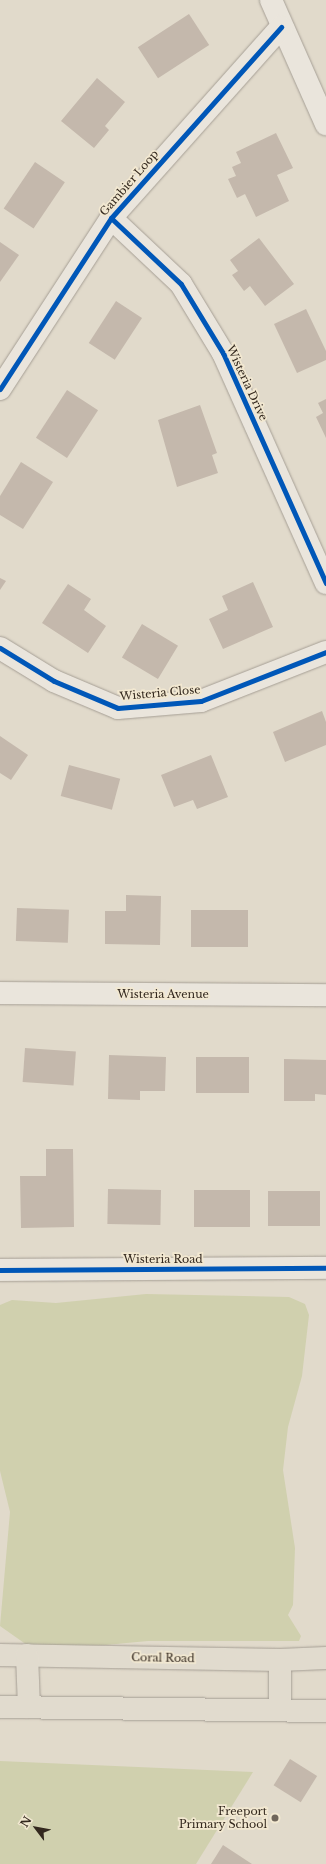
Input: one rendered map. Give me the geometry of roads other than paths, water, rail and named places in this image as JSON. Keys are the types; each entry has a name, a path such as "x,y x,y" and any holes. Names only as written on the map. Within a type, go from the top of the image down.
{"main road":[{"name":"Coral Road","path":"0,1655 27,1654 280,1660 326,1658"},
{"path":"27,1654 28,1707"},
{"path":"280,1660 280,1710"},
{"path":"0,1707 326,1711"}],"street":[{"path":"271,0 281,27 326,124"},
{"name":"Gambier Loop","path":"0,389 111,218 281,27"},
{"name":"Wisteria Drive","path":"111,218 181,284 223,353 326,583"},
{"name":"Wisteria Close","path":"0,648 54,681 118,708 201,701 326,652"},
{"name":"Wisteria Avenue","path":"0,993 326,995"},
{"name":"Wisteria Road","path":"0,1270 326,1268"}],"place":[{"name":"Freeport Primary School","path":"275,1818"}]}
